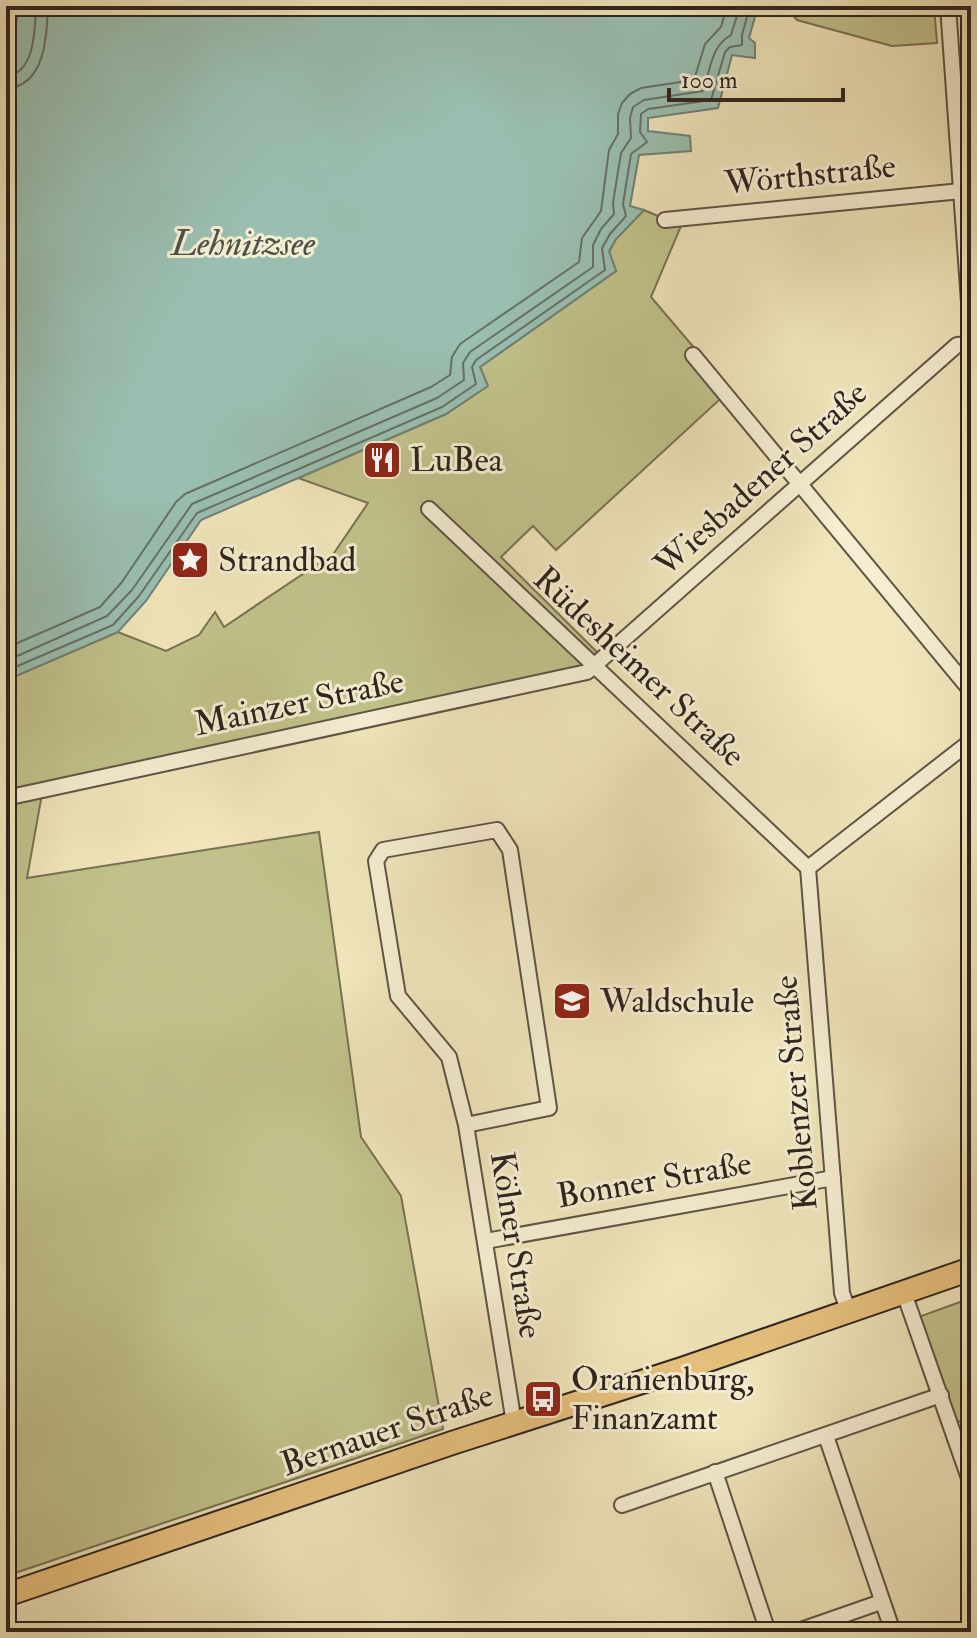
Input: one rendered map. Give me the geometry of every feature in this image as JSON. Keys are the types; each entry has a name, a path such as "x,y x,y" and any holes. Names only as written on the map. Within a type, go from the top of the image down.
{"main road":[{"name":"Bernauer Straße","path":"6,1595 971,1269"}],"street":[{"path":"948,6 971,331"},
{"path":"955,106 971,103"},
{"name":"Wörthstraße","path":"665,220 961,191"},
{"name":"Wiesbadener Straße","path":"594,667 957,345 971,344"},
{"path":"693,355 971,691"},
{"name":"Rüdesheimer Straße","path":"429,509 808,868"},
{"name":"Mainzer Straße","path":"15,796 587,672 594,667"},
{"path":"808,868 971,741"},
{"name":"Kölner Straße","path":"466,1125 549,1108 510,850 497,830 383,850 376,861 398,996 449,1057 466,1125 514,1423"},
{"name":"Koblenzer Straße","path":"808,868 842,1293 849,1312"},
{"name":"Bonner Straße","path":"486,1241 833,1178"},
{"path":"904,1293 971,1484"},
{"path":"622,1505 941,1395"},
{"path":"826,1436 893,1632"},
{"path":"715,1472 768,1632"},
{"path":"795,1632 881,1602"}],"green space":[{"path":"6,6 19,6 11,55 6,62"},
{"path":"785,6 934,6 937,43 892,46 797,20"},
{"path":"644,210 681,226 651,297 730,390 556,550 533,526 501,557 606,661 43,788 27,878 319,832 361,1137 401,1196 443,1429 6,1576 6,678 118,632 166,651 199,635 215,612 224,627 334,553 368,503 298,478 446,414 487,386 480,367 616,271 609,252 616,239"},
{"path":"971,1298 971,1418 951,1424 913,1319"}],"water":[{"name":"Lehnitzsee","path":"19,6 758,6 749,38 755,43 755,58 732,55 718,108 648,118 648,131 690,136 691,151 639,155 630,206 644,210 616,239 609,251 616,271 480,367 488,386 446,414 201,520 146,601 118,632 9,679 6,678 6,62 11,55"}],"place":[{"name":"LuBea","path":"382,460"},
{"name":"Strandbad","path":"190,560"},
{"name":"Waldschule","path":"572,1001"},
{"name":"Oranienburg, Finanzamt","path":"543,1399"}]}
